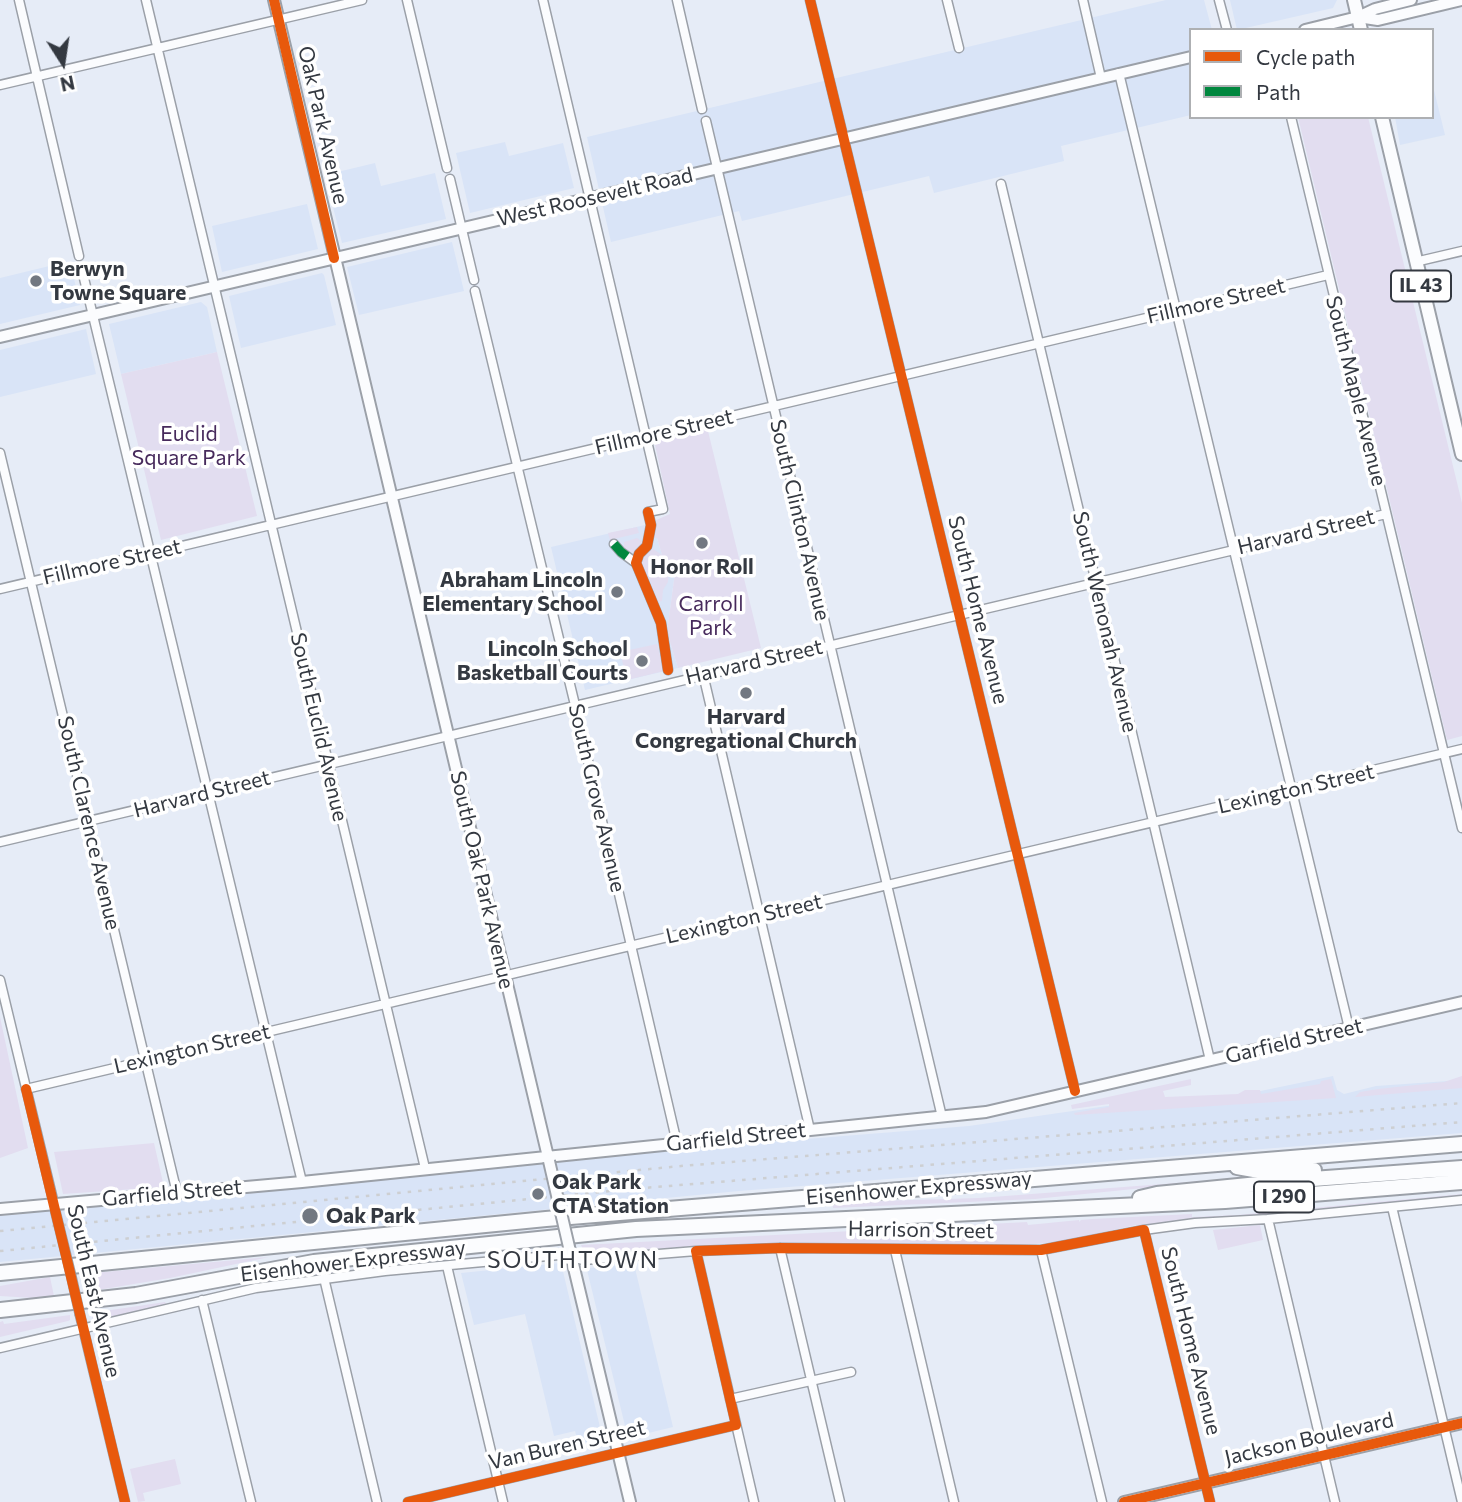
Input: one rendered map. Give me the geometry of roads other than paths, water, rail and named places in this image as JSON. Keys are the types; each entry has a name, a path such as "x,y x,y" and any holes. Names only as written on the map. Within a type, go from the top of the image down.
{"highway":[{"name":"Eisenhower Expressway","path":"0,1273 546,1219 1462,1144"},
{"path":"1215,1164 1254,1170 1308,1170 1462,1159"},
{"path":"1105,1207 1157,1194 1462,1168"},
{"name":"Eisenhower Expressway","path":"0,1310 136,1295 314,1262 622,1230 1225,1201 1462,1182"}],"main road":[{"path":"1354,0 1359,24"},
{"name":"IL 43","path":"1381,119 1462,454"}],"street":[{"path":"19,0 79,256"},
{"name":"South Euclid Avenue","path":"146,0 425,1168"},
{"name":"Oak Park Avenue","path":"274,0 334,258"},
{"path":"0,85 362,0"},
{"path":"407,0 447,168"},
{"path":"542,0 663,509 648,512 650,525 647,546 639,554 636,563"},
{"path":"677,0 702,109"},
{"name":"South Home Avenue","path":"810,0 1075,1091"},
{"path":"947,0 959,48"},
{"path":"1083,0 1101,78"},
{"path":"1219,0 1226,28"},
{"path":"1359,24 1375,9 1411,0"},
{"path":"1323,28 1359,24 1461,0"},
{"name":"West Roosevelt Road","path":"0,337 1189,57"},
{"path":"1119,74 1349,1028"},
{"name":"South Maple Avenue","path":"1291,119 1462,828"},
{"name":"South Clinton Avenue","path":"706,121 942,1117"},
{"path":"450,179 474,280"},
{"name":"South Wenonah Avenue","path":"1001,184 1210,1060"},
{"path":"1415,262 1462,251"},
{"name":"South Oak Park Avenue","path":"334,258 630,1502"},
{"path":"82,270 302,1182"},
{"name":"Fillmore Street","path":"0,589 1328,275"},
{"name":"South Grove Avenue","path":"475,290 677,1143"},
{"name":"South Clarence Avenue","path":"0,453 177,1193"},
{"name":"Harvard Street","path":"0,842 1386,514"},
{"path":"614,544 636,563 661,623 668,670"},
{"path":"703,674 810,1130"},
{"name":"Lexington Street","path":"26,1089 1462,749"},
{"name":"South East Avenue","path":"0,980 125,1502"},
{"name":"Garfield Street","path":"0,1209 55,1207 986,1112 1462,1002"},
{"name":"Harrison Street","path":"0,1348 257,1288 324,1278 570,1252 584,1260 696,1251 780,1248 1041,1250 1195,1223 1268,1219 1462,1200"},
{"path":"1392,1207 1462,1502"},
{"path":"1268,1219 1335,1502"},
{"name":"South Home Avenue","path":"1144,1230 1210,1502"},
{"path":"780,1248 840,1502"},
{"path":"895,1250 954,1502"},
{"path":"1041,1250 1102,1502"},
{"path":"696,1251 754,1502"},
{"path":"447,1266 503,1502"},
{"path":"324,1278 377,1502"},
{"path":"202,1300 251,1502"},
{"path":"730,1399 851,1372"},
{"name":"Jackson Boulevard","path":"1125,1502 1462,1423"},
{"name":"Van Buren Street","path":"408,1502 736,1425"}],"railway":[{"path":"0,1231 681,1166 1462,1103"},
{"path":"0,1251 631,1189 1462,1122"}],"place":[{"name":"Berwyn Towne Square","path":"36,281"},
{"name":"Honor Roll","path":"702,543"},
{"name":"Abraham Lincoln Elementary School","path":"617,592"},
{"name":"Lincoln School Basketball Courts","path":"642,661"},
{"name":"Harvard Congregational Church","path":"746,693"},
{"name":"Oak Park CTA Station","path":"538,1194"},
{"name":"Oak Park","path":"310,1216"}],"district":[{"name":"SOUTHTOWN","path":"573,1260"}],"park label":[{"name":"Euclid Square Park","path":"189,446"},
{"name":"Carroll Park","path":"711,616"}]}
